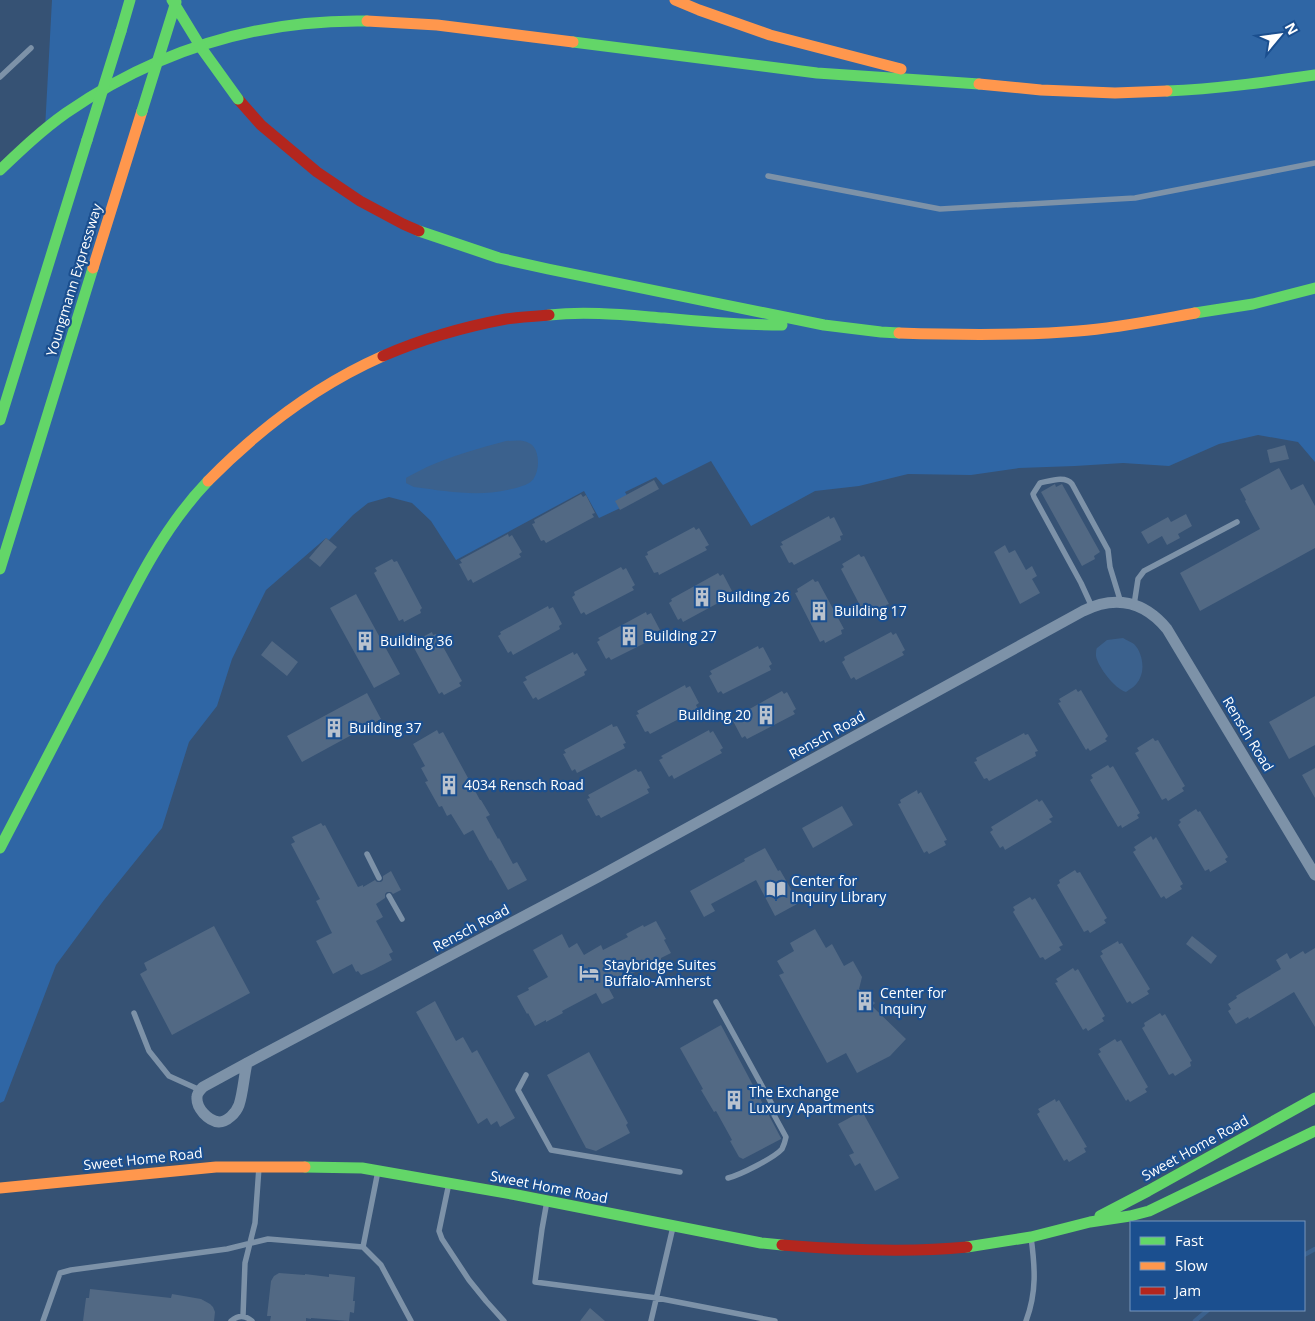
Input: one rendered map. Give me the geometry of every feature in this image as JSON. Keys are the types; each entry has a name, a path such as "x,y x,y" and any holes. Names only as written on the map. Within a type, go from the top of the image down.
{"main road":[{"name":"Youngmann Expressway","path":"0,420 130,0"},
{"path":"675,0 770,35 942,80"},
{"name":"Youngmann Expressway","path":"0,569 175,1"},
{"path":"175,1 202,49 238,99 261,125 317,172 360,201 402,224 499,258 540,268 824,325 881,332 947,335 1004,334 1105,328 1253,304 1315,288"},
{"path":"0,170 25,146 66,113 130,75 169,58 224,38 307,22 359,20 437,25 817,73 942,80 1090,93 1140,93 1217,88 1315,75"},
{"path":"0,848 133,591 167,533 197,493 233,456 269,424 309,395 350,371 397,349 445,333 514,318 562,314 610,314 742,325 824,325"},
{"name":"Sweet Home Road","path":"1090,1222 1315,1098"},
{"name":"Sweet Home Road","path":"0,1188 216,1167 362,1168 547,1201 761,1243 834,1249 901,1250 966,1247 1031,1237 1090,1222 1149,1211 1315,1131"}],"street":[{"name":"Rensch Road","path":"200,1090 247,1063 598,877 1092,607 1102,604 1120,603 1134,605 1152,614 1167,629 1315,875"},
{"path":"200,1090 197,1098 198,1105 203,1113 218,1122 227,1119 238,1106 247,1063"}],"lane":[{"path":"0,77 31,48"},
{"path":"768,176 940,209 1135,198 1315,163"},
{"path":"1092,607 1034,497 1033,494 1040,483 1064,479 1069,480 1072,484 1108,550 1110,567 1120,603"},
{"path":"1134,605 1138,579 1144,571 1237,522"},
{"path":"367,854 379,878"},
{"path":"389,896 402,919"},
{"path":"716,1002 773,1106 774,1115 786,1137 783,1148 773,1156 736,1176 728,1178"},
{"path":"134,1013 149,1051 169,1076 200,1090"},
{"path":"526,1074 518,1090 551,1150 680,1172"},
{"path":"243,1316 245,1263 255,1223 259,1167"},
{"path":"364,1247 378,1171"},
{"path":"449,1183 439,1231 442,1239 469,1280 504,1321"},
{"path":"547,1201 535,1282 657,1298 775,1321"},
{"path":"651,1321 673,1227"},
{"path":"1026,1321 1034,1288 1035,1265 1031,1237"},
{"path":"43,1321 60,1273 227,1248 268,1239 364,1247 380,1265 411,1321"},
{"path":"231,1321 243,1316 252,1321"}],"shaded area":[{"path":"52,0 1315,0 1315,462 1298,442 1258,435 1219,444 1169,466 1123,463 1019,468 971,475 908,474 859,486 815,491 751,526 711,461 663,485 656,477 625,492 631,503 599,518 584,491 456,560 431,521 412,503 389,497 368,503 353,515 329,540 326,538 266,590 232,659 217,706 189,742 162,828 104,900 56,965 4,1101 0,1103 0,170 45,129"},
{"path":"506,441 526,442 535,449 538,459 536,474 527,484 495,492 472,493 414,487 406,483 406,478 436,463"},
{"path":"1123,638 1137,647 1142,665 1142,674 1139,680 1126,692 1117,687 1108,677 1097,661 1096,656 1097,648 1107,640"}],"building":[{"path":"1285,445 1289,459 1270,463 1267,450"},
{"path":"1279,468 1291,490 1303,484 1315,506 1315,548 1200,611 1180,573 1260,529 1240,489"},
{"path":"654,480 659,489 620,510 615,501"},
{"path":"1055,484 1056,487 1062,484 1100,552 1094,556 1095,559 1082,566 1041,492"},
{"path":"581,494 583,497 586,495 595,513 592,514 594,517 546,543 544,540 541,541 532,524 535,523 534,520"},
{"path":"1186,514 1192,526 1178,534 1180,538 1167,545 1162,536 1148,544 1141,532 1168,517 1171,522"},
{"path":"829,516 830,519 834,517 843,535 840,536 841,540 794,565 792,562 789,563 780,546 783,545 781,542"},
{"path":"694,527 696,530 699,528 709,545 705,547 707,550 659,575 658,572 654,573 645,556 648,555 647,552"},
{"path":"508,534 509,537 512,535 522,552 519,554 521,557 473,583 471,579 468,581 459,564 462,563 460,560"},
{"path":"326,538 337,547 320,567 309,558"},
{"path":"1005,545 1009,553 1015,550 1026,570 1032,566 1037,576 1032,579 1040,593 1020,604 994,552"},
{"path":"859,554 861,557 864,556 889,604 886,605 888,609 871,618 869,615 866,617 841,569 844,567 842,564"},
{"path":"392,559 394,562 397,561 422,608 420,610 421,613 404,622 403,619 399,621 374,573 377,571 375,568"},
{"path":"621,567 623,570 626,568 635,585 632,587 634,590 586,615 584,612 581,614 572,597 575,595 574,592"},
{"name":"Building 26","path":"718,573 720,576 723,574 732,591 729,593 731,596 683,622 681,618 678,620 669,603 672,601 671,599"},
{"name":"Building 17","path":"813,579 815,582 818,581 844,629 841,630 842,634 825,643 824,640 820,642 795,593 798,592 797,589"},
{"name":"Building 36","path":"356,594 400,674 374,688 330,608"},
{"path":"548,606 549,609 553,607 562,624 559,626 560,629 513,655 511,651 508,653 498,636 501,634 500,632"},
{"name":"Building 27","path":"646,612 647,615 651,613 660,630 657,632 659,636 611,660 609,657 606,659 597,642 600,640 598,638"},
{"path":"432,632 433,635 436,634 462,681 459,683 461,686 444,695 442,692 439,694 413,646 417,644 415,641"},
{"path":"891,632 893,635 896,633 905,650 902,652 904,655 856,680 854,677 851,679 842,662 845,660 844,657"},
{"path":"272,641 298,662 287,676 261,655"},
{"path":"758,646 759,649 763,647 772,664 769,666 771,670 723,694 721,691 718,693 709,676 712,674 710,671"},
{"path":"573,652 574,655 577,653 587,670 584,672 585,675 538,700 536,697 533,699 523,682 527,680 525,677"},
{"path":"685,685 686,688 690,686 699,703 696,705 698,709 650,734 648,731 645,732 636,715 639,714 637,711"},
{"path":"1076,689 1078,692 1081,690 1108,736 1105,739 1107,741 1090,751 1088,748 1086,750 1058,703 1061,702 1059,699"},
{"name":"Building 20","path":"782,691 784,694 787,692 796,709 793,711 795,714 747,739 745,736 742,738 733,721 736,719 735,717"},
{"name":"Building 37","path":"367,693 381,719 302,762 287,736"},
{"path":"1315,696 1315,745 1289,759 1269,722"},
{"path":"612,724 613,727 617,726 626,743 623,744 625,748 577,773 575,769 572,771 563,754 566,753 564,750"},
{"name":"4034 Rensch Road","path":"437,730 439,734 443,732 490,815 486,817 498,839 513,864 517,862 527,880 508,890 473,830 464,835 451,814 447,816 442,806 439,807 425,782 428,781 421,768 425,766 413,744"},
{"path":"709,730 710,733 713,731 723,748 720,750 722,753 674,779 672,775 669,777 659,760 663,758 661,756"},
{"path":"1024,733 1025,735 1028,734 1038,751 1035,752 1036,756 989,781 987,778 984,779 974,762 977,761 976,758"},
{"path":"1153,738 1155,741 1158,740 1185,786 1182,788 1184,791 1168,801 1166,798 1162,800 1135,753 1139,751 1137,748"},
{"path":"1108,765 1110,768 1113,766 1140,813 1137,815 1139,818 1122,828 1121,825 1118,827 1090,780 1093,778 1091,775"},
{"path":"1315,768 1315,798 1302,775"},
{"path":"636,769 638,772 641,771 650,788 647,789 649,793 601,818 599,815 596,816 587,799 590,798 588,795"},
{"path":"917,790 918,794 921,792 947,840 944,841 946,845 929,854 927,851 924,853 898,804 901,803 900,800"},
{"path":"1037,799 1039,802 1042,800 1053,817 1049,819 1052,822 1005,850 1003,846 1000,848 990,832 993,830 991,827"},
{"path":"842,806 853,825 813,848 802,828"},
{"path":"1196,809 1198,812 1200,811 1228,857 1225,859 1227,862 1210,872 1209,869 1205,871 1178,825 1181,822 1179,820"},
{"path":"321,823 323,826 325,825 358,887 363,885 363,887 375,880 381,882 383,876 391,871 401,890 393,894 387,892 385,898 376,904 383,917 376,921 393,952 389,954 392,960 361,975 358,971 356,972 352,964 333,974 316,941 332,933 316,901 320,899 291,844 295,842 292,837"},
{"path":"1151,836 1153,840 1156,837 1183,884 1180,886 1182,889 1166,899 1164,896 1161,898 1133,852 1136,850 1134,847"},
{"path":"765,848 799,903 775,916 756,880 711,904 715,911 704,917 690,891"},
{"path":"1075,870 1077,873 1080,872 1107,918 1104,920 1106,923 1090,933 1088,930 1084,932 1057,885 1060,883 1059,880"},
{"path":"1030,897 1032,900 1035,898 1063,945 1059,947 1061,950 1045,960 1043,957 1040,958 1013,912 1015,910 1013,907"},
{"name":"Staybridge Suites Buffalo-Amherst","path":"656,921 671,953 645,969 644,967 608,987 614,998 602,1004 596,993 562,1011 563,1013 535,1026 517,996 548,977 533,950 562,934 569,948 577,943 584,955 601,945 603,950 628,937 626,934"},
{"path":"214,926 250,993 172,1035 140,974 147,970 144,963"},
{"name":"Center for Inquiry","path":"815,929 826,948 832,944 844,966 853,961 862,977 859,989 875,1003 872,1006 906,1039 890,1056 857,1073 846,1053 827,1063 779,975 784,973 777,961 794,951 790,943"},
{"path":"1192,936 1217,956 1211,964 1186,944"},
{"path":"1118,941 1119,944 1122,943 1150,989 1147,991 1149,994 1132,1004 1130,1001 1127,1003 1100,956 1103,954 1101,951"},
{"path":"1315,948 1315,1027 1294,992 1249,1019 1248,1017 1236,1024 1228,1011 1231,1009 1228,1004 1237,998 1236,996 1281,969 1276,960 1287,953 1290,959 1303,951 1305,954"},
{"path":"1073,968 1075,971 1078,969 1105,1016 1102,1018 1104,1021 1088,1031 1086,1028 1083,1030 1055,983 1058,982 1056,979"},
{"path":"435,1001 456,1041 463,1037 472,1053 477,1050 515,1118 500,1127 497,1121 491,1125 487,1118 478,1124 416,1012"},
{"path":"1160,1013 1162,1016 1165,1014 1192,1061 1190,1062 1191,1066 1175,1076 1173,1073 1169,1075 1142,1028 1145,1026 1144,1023"},
{"name":"The Exchange Luxury Apartments","path":"721,1025 781,1138 743,1159 739,1157 730,1141 732,1140 716,1111 714,1112 701,1090 703,1089 680,1048"},
{"path":"1115,1039 1117,1042 1121,1040 1148,1087 1145,1089 1147,1092 1130,1102 1128,1099 1126,1101 1098,1054 1101,1052 1099,1049"},
{"path":"589,1052 628,1123 626,1125 630,1133 596,1151 586,1148 547,1075"},
{"path":"1055,1099 1056,1102 1059,1100 1087,1147 1084,1148 1086,1152 1069,1162 1067,1159 1064,1161 1037,1114 1040,1112 1038,1109"},
{"path":"862,1111 899,1178 875,1191 860,1163 855,1166 849,1155 854,1153 838,1124"},
{"path":"279,1273 329,1277 329,1274 355,1277 354,1313 350,1312 349,1321 306,1318 306,1321 270,1321 271,1316 267,1316 271,1281"},
{"path":"90,1289 171,1298 172,1294 201,1299 213,1307 215,1312 214,1321 83,1321 86,1298 89,1298"},
{"path":"590,1308 605,1321 580,1321"}],"waterway":[{"path":"1305,1254 1315,1249"},
{"path":"1195,1321 1207,1311"}],"traffic: fast":[{"path":"121,31 130,0"},
{"path":"172,0 202,49 238,99"},
{"path":"142,111 176,2"},
{"path":"0,170 40,133 66,113 100,91 172,56 209,43 247,33 286,26 326,22 367,21"},
{"path":"87,140 121,31"},
{"path":"573,42 817,73 979,84"},
{"path":"1167,91 1223,87 1315,75"},
{"path":"0,420 87,140"},
{"path":"419,231 499,258 548,269 824,325 899,333"},
{"path":"0,569 93,268"},
{"path":"1195,313 1253,304 1315,288"},
{"path":"549,315 606,314 723,323 782,325"},
{"path":"0,848 149,562 176,520 208,481"},
{"path":"1100,1216 1315,1098"},
{"path":"967,1247 1031,1237 1090,1222 1149,1211 1315,1131"},
{"path":"305,1167 362,1168 517,1195 761,1243 782,1245"}],"traffic: slow":[{"path":"675,0 770,35 901,69"},
{"path":"367,21 437,25 573,42"},
{"path":"979,84 1041,90 1115,93 1167,91"},
{"path":"93,268 142,111"},
{"path":"899,333 989,335 1056,333 1136,324 1195,313"},
{"path":"208,481 247,444 289,410 334,381 383,356"},
{"path":"0,1188 216,1167 305,1167"}],"traffic: jam":[{"path":"238,99 261,125 317,172 360,201 419,231"},
{"path":"383,356 443,334 474,326 506,319 549,315"},
{"path":"782,1245 874,1250 921,1250 967,1247"}],"place":[{"name":"Building 26","path":"702,597"},
{"name":"Building 17","path":"819,611"},
{"name":"Building 27","path":"629,636"},
{"name":"Building 36","path":"365,641"},
{"name":"Building 20","path":"766,715"},
{"name":"Building 37","path":"334,728"},
{"name":"4034 Rensch Road","path":"449,785"},
{"name":"Center for Inquiry Library","path":"776,889"},
{"name":"Staybridge Suites Buffalo-Amherst","path":"589,973"},
{"name":"Center for Inquiry","path":"865,1001"},
{"name":"The Exchange Luxury Apartments","path":"734,1100"}]}
